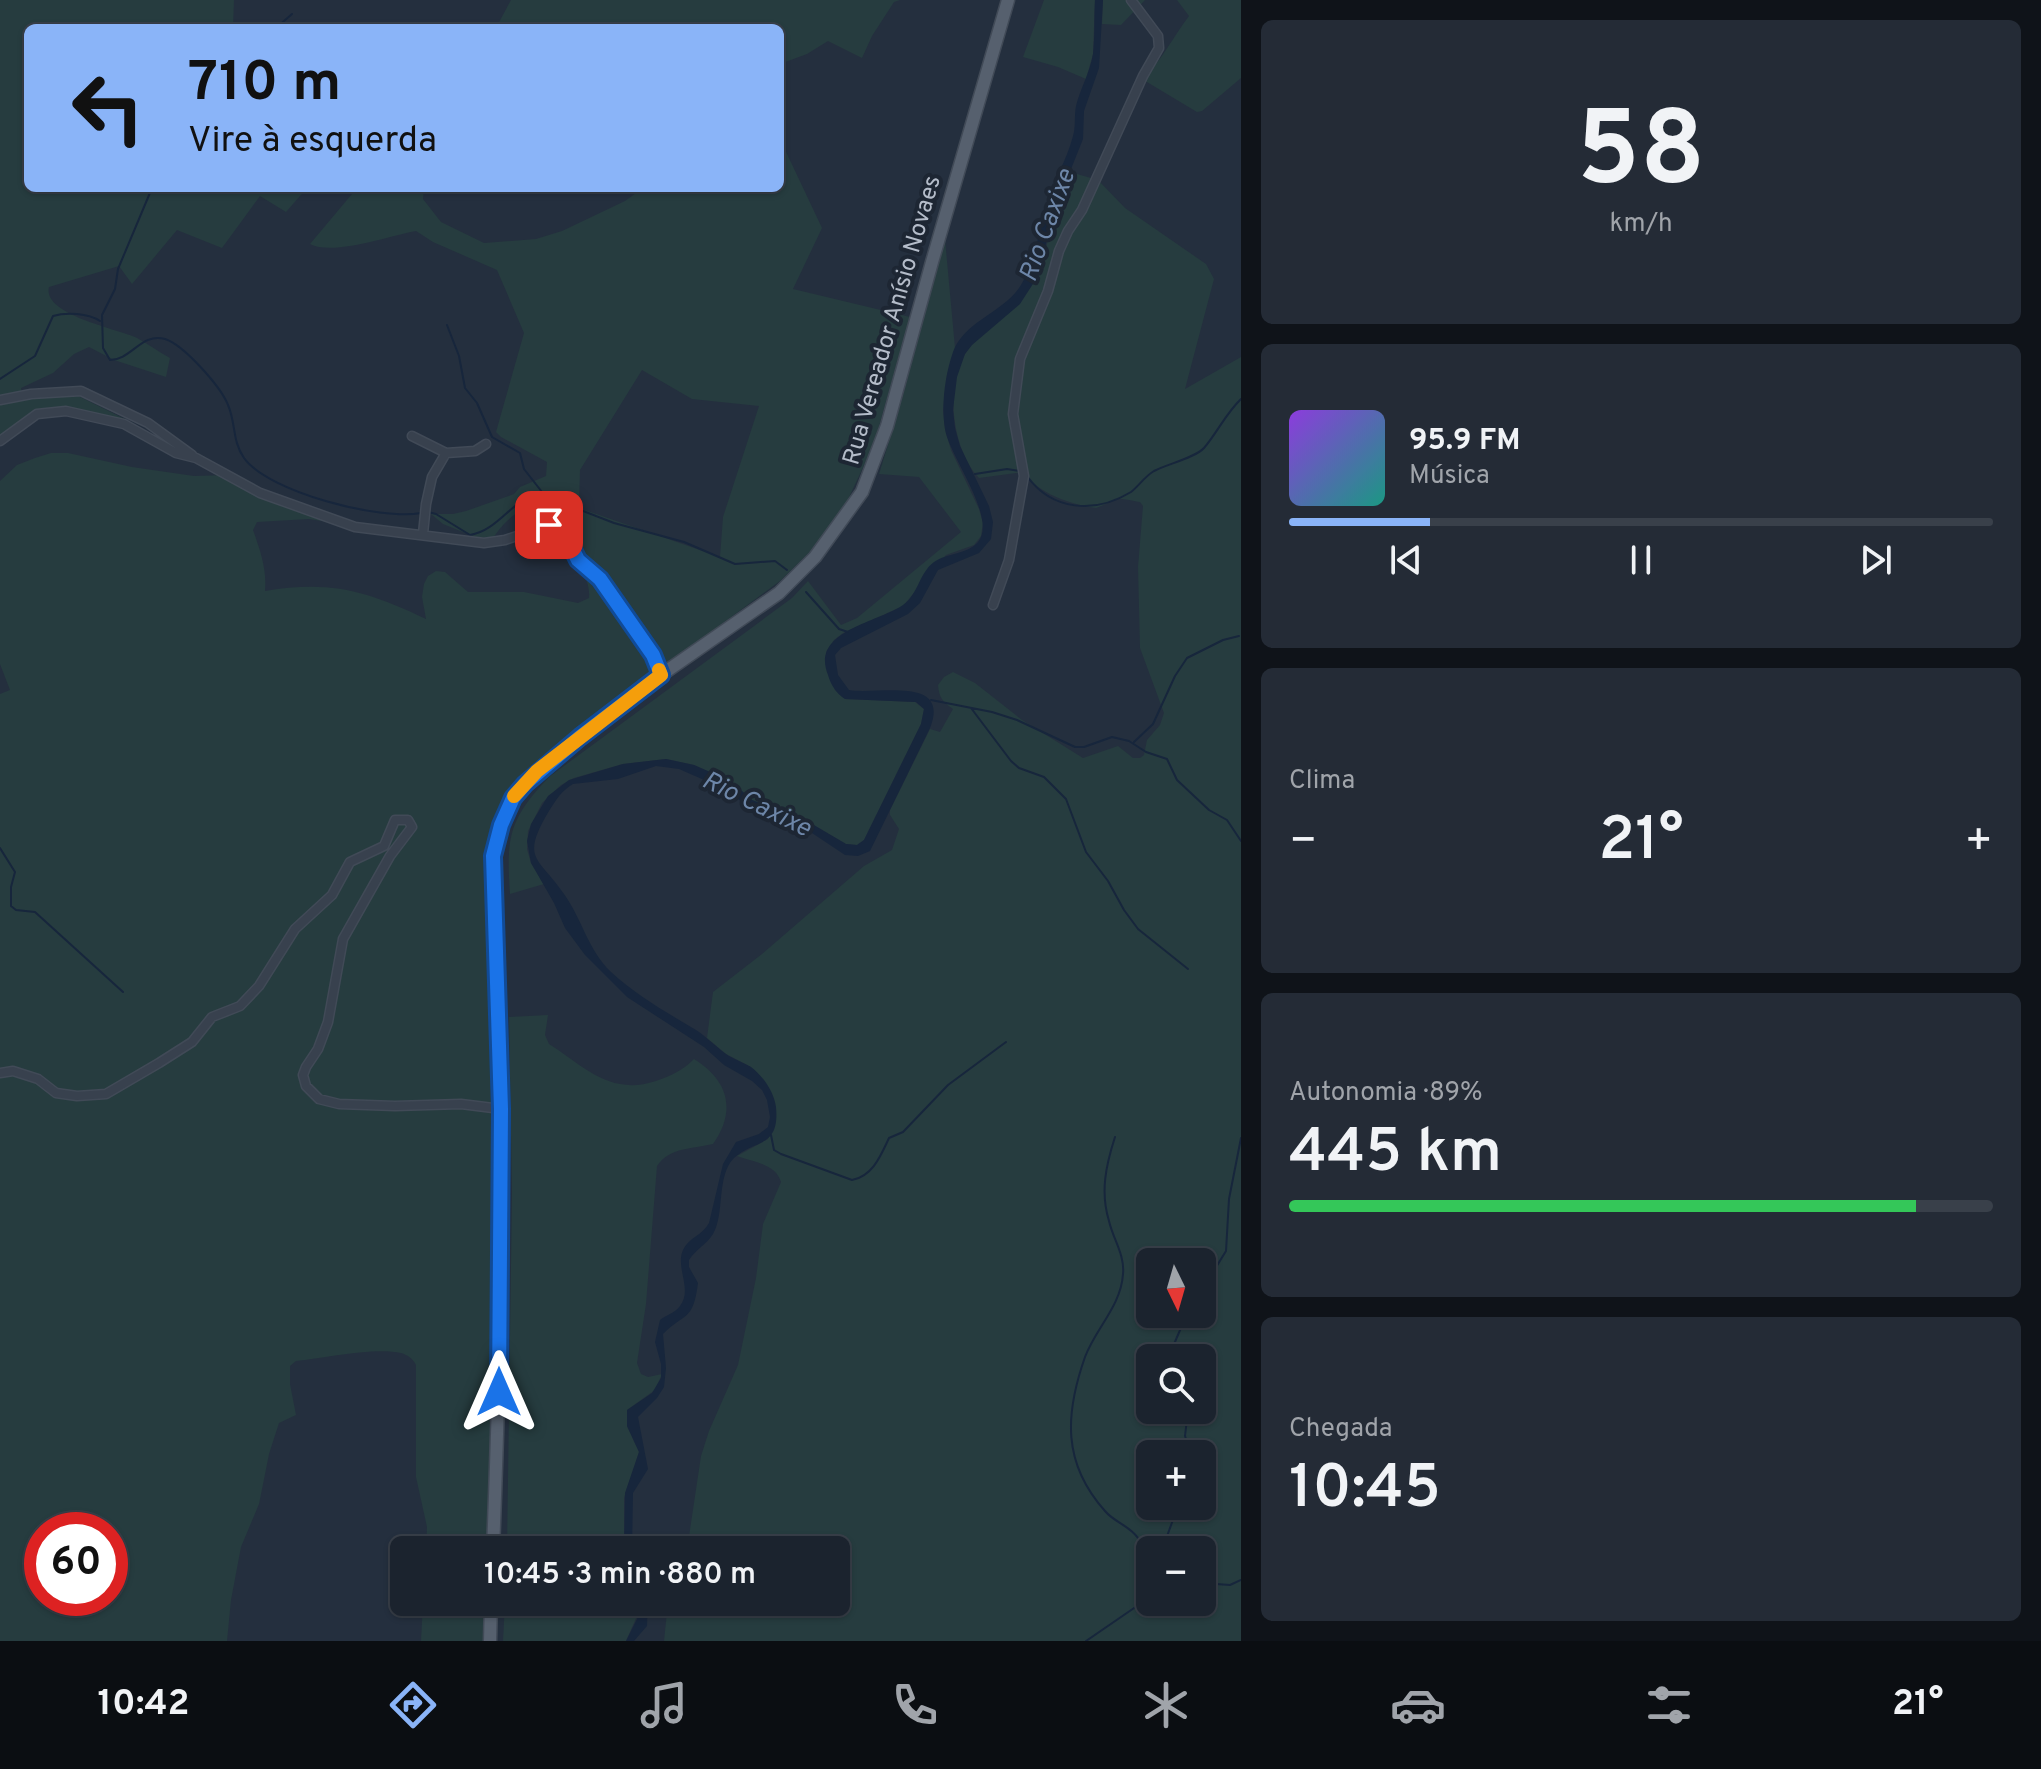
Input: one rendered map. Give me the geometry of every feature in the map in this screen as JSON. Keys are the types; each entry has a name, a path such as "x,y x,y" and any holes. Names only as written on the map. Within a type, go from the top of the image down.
{"main road":[{"name":"Rua Vereador Anísio Novaes","path":"494,1536 499,1392 501,1109 493,856 501,825 513,798 537,771 661,675 779,593 815,557 862,492 887,426 1008,0"},
{"path":"490,1641 491,1616"}],"street":[{"path":"993,605 1009,560 1024,476 1013,414 1020,359 1068,231 1082,210 1143,76 1157,57 1158,36 1131,0"},
{"path":"0,400 31,394 81,391 148,423 196,458 260,493 355,527 484,543 505,540 549,525 564,532 578,560 600,579 653,655 661,675"},
{"path":"0,441 37,414 66,411 124,424 176,453 196,458"},
{"path":"412,436 446,453 475,451 486,444"},
{"path":"423,534 432,477 446,453"},
{"path":"0,1073 13,1071 38,1079 56,1093 77,1096 106,1094 159,1063 192,1042 212,1017 240,1006 259,986 295,929 332,895 350,862 384,846 395,820 408,820 412,827 390,856 343,939 328,1022 318,1049 303,1075 306,1086 319,1099 339,1104 461,1104 501,1109"}],"green space":[{"path":"0,0 234,0 233,24 24,24 24,192 304,192 286,212 260,196 222,248 177,230 132,284 119,266 49,287 50,297 57,306 83,320 137,338 170,358 166,377 114,360 89,347 74,354 53,373 21,388 22,395 70,392 133,423 59,411 45,413 0,440"},
{"path":"511,0 900,0 894,2 862,58 828,41 807,54 784,63 784,24 498,24"},
{"path":"1044,0 1095,0 1093,54 1086,79 1023,57"},
{"path":"1103,0 1145,0 1121,25 1102,24"},
{"path":"1177,0 1241,0 1241,78 1202,111 1197,112 1142,79 1189,16"},
{"path":"784,147 822,228 793,289 910,317 874,444 844,508 822,540 780,581 665,666 508,797 489,848 493,929 490,1010 498,1107 495,1536 427,1536 416,1477 416,1365 412,1359 401,1353 378,1351 296,1361 290,1366 290,1384 296,1415 279,1423 269,1454 259,1504 241,1547 227,1641 0,1641 0,694 10,690 0,664 0,481 17,465 51,453 68,453 194,476 228,475 328,522 309,519 257,522 253,530 264,567 265,591 310,587 348,590 385,601 426,619 422,597 424,584 428,576 436,571 445,572 468,592 524,592 578,603 589,598 585,575 572,551 539,508 534,505 514,515 490,543 443,524 431,514 466,511 514,494 520,487 546,476 547,462 496,432 524,333 497,270 433,242 416,231 332,248 310,244 354,192 424,192 423,199 441,222 484,243 536,239 562,231 637,192 784,192","holes":["642,370 692,399 759,406 723,517 720,557 579,508 580,470"]},
{"path":"1070,172 1098,180 1125,208 1206,264 1214,279 1185,389 1241,357 1241,1641 664,1641 667,1616 850,1616 850,1536 689,1536 701,1456 738,1365 756,1278 763,1224 781,1182 769,1167 737,1156 768,1139 776,1117 751,1067 726,1054 707,1038 713,992 864,866 892,850 899,829 890,810 930,729 940,732 953,709 939,693 938,685 944,677 953,672 975,683 1022,720 1083,758 1118,746 1133,758 1140,758 1164,713 1140,648 1138,567 1143,506 1140,502 1120,499 1096,508 1076,504 1046,492 1023,472 979,478 969,465 957,432 954,395 961,361 978,338 1019,301 1034,282 1056,206"},
{"path":"945,239 955,348 947,375 943,410 945,429 983,523 981,536 974,545 946,555 903,606 843,633 826,652 835,690 845,699 915,702 924,709 921,724 864,840 857,845 846,844 812,824 752,800 733,783 694,765 666,759 623,764 574,778 561,785 542,803 528,831 527,849 531,863 544,884 510,894 509,858 513,830 525,805 549,777 792,598 808,581 841,625 857,618 961,532 919,477 879,474"},
{"path":"548,1015 545,1035 549,1044 611,1082 640,1085 656,1081 672,1075 694,1059 715,1076 725,1097 725,1119 713,1144 675,1152 657,1166 646,1304 637,1363 641,1374 648,1377 662,1374 655,1390 627,1410 627,1426 639,1452 624,1498 624,1536 507,1536 512,1194 509,1017"},
{"path":"422,1616 491,1616 490,1641 421,1641"},
{"path":"504,1616 637,1616 626,1641 503,1641"}],"water":[{"name":"Rio Caxixe","path":"1095,0 1103,0 1099,68 1084,111 1083,139 1057,204 1036,279 1020,304 972,345 965,354 957,377 953,410 955,428 960,446 989,506 993,522 991,539 979,553 938,570 920,603 908,614 841,648 835,655 838,675 849,690 921,694 930,700 934,711 930,728 870,851 858,856 845,855 803,827 753,811 727,790 679,769 656,766 618,779 573,784 554,803 535,839 534,849 540,864 570,904 591,944 611,972 729,1056 751,1067 767,1085 776,1107 774,1130 770,1137 742,1152 728,1166 717,1226 689,1260 689,1267 698,1283 694,1304 687,1315 663,1334 664,1387 638,1417 648,1469 633,1493 632,1536 624,1536 625,1493 639,1452 627,1426 627,1410 652,1393 661,1378 655,1342 660,1320 678,1308 684,1299 683,1250 709,1223 723,1164 736,1142 759,1134 768,1127 770,1117 762,1090 752,1081 627,997 585,955 565,928 531,863 527,841 531,824 548,796 569,780 623,764 666,759 694,765 717,775 733,783 752,800 812,824 846,844 857,845 864,840 921,724 924,709 916,702 845,699 832,685 828,675 825,660 828,648 849,630 908,601 934,562 978,542 982,518 945,429 944,400 948,370 958,341 1014,294 1030,266 1050,195 1070,145 1076,106 1092,61"},
{"path":"638,1616 647,1616 647,1626 634,1641 626,1641"}],"waterway":[{"path":"281,24 292,14"},
{"path":"150,192 118,269 115,289 102,315 103,348 110,360 124,356 150,339 165,339 182,349 218,388 230,412 240,452 257,470 276,482 326,501 380,513 421,513"},
{"path":"0,379 35,356 53,316 77,314 100,321"},
{"path":"447,325 459,356 465,388 477,403 492,437 520,453 524,469 542,492"},
{"path":"1027,476 1037,488 1061,502 1089,506 1117,499 1131,492 1154,471 1200,452 1241,399"},
{"path":"975,474 1007,469 1020,471"},
{"path":"428,512 470,535 481,532 525,499 546,492 560,502 614,523 684,542 735,564 775,561 787,570"},
{"path":"806,592 839,629 848,632"},
{"path":"1134,742 1153,724 1175,676 1187,658 1223,640 1239,636"},
{"path":"931,700 1017,720 1075,747 1112,737 1129,741 1146,752 1167,759 1177,780 1209,810 1227,820 1241,841"},
{"path":"971,708 1011,761 1019,768 1044,777 1066,799 1086,852 1108,881 1124,910 1138,929 1188,969"},
{"path":"0,848 15,872 11,906 16,910 35,912 123,992"},
{"path":"771,1135 774,1150 781,1154 852,1180 859,1178 875,1164 889,1138 903,1132 948,1085 1006,1042"},
{"path":"1115,1137 1107,1168 1105,1200 1123,1274 1118,1296 1090,1346 1078,1378 1071,1437 1081,1475 1091,1493 1109,1515 1136,1536"},
{"path":"1216,1267 1226,1251 1229,1199 1241,1138"},
{"path":"1174,1344 1181,1328"},
{"path":"1186,1424 1186,1440"},
{"path":"1167,1536 1173,1520"},
{"path":"1216,1584 1230,1585 1241,1580"},
{"path":"1086,1641 1136,1607"}],"slow traffic":[{"path":"514,796 537,771 661,675 659,670"}],"route":[{"path":"499,1392 501,1109 493,856 501,825 513,798 537,771 661,675 653,655 600,579 578,560 564,532 549,525"}]}
